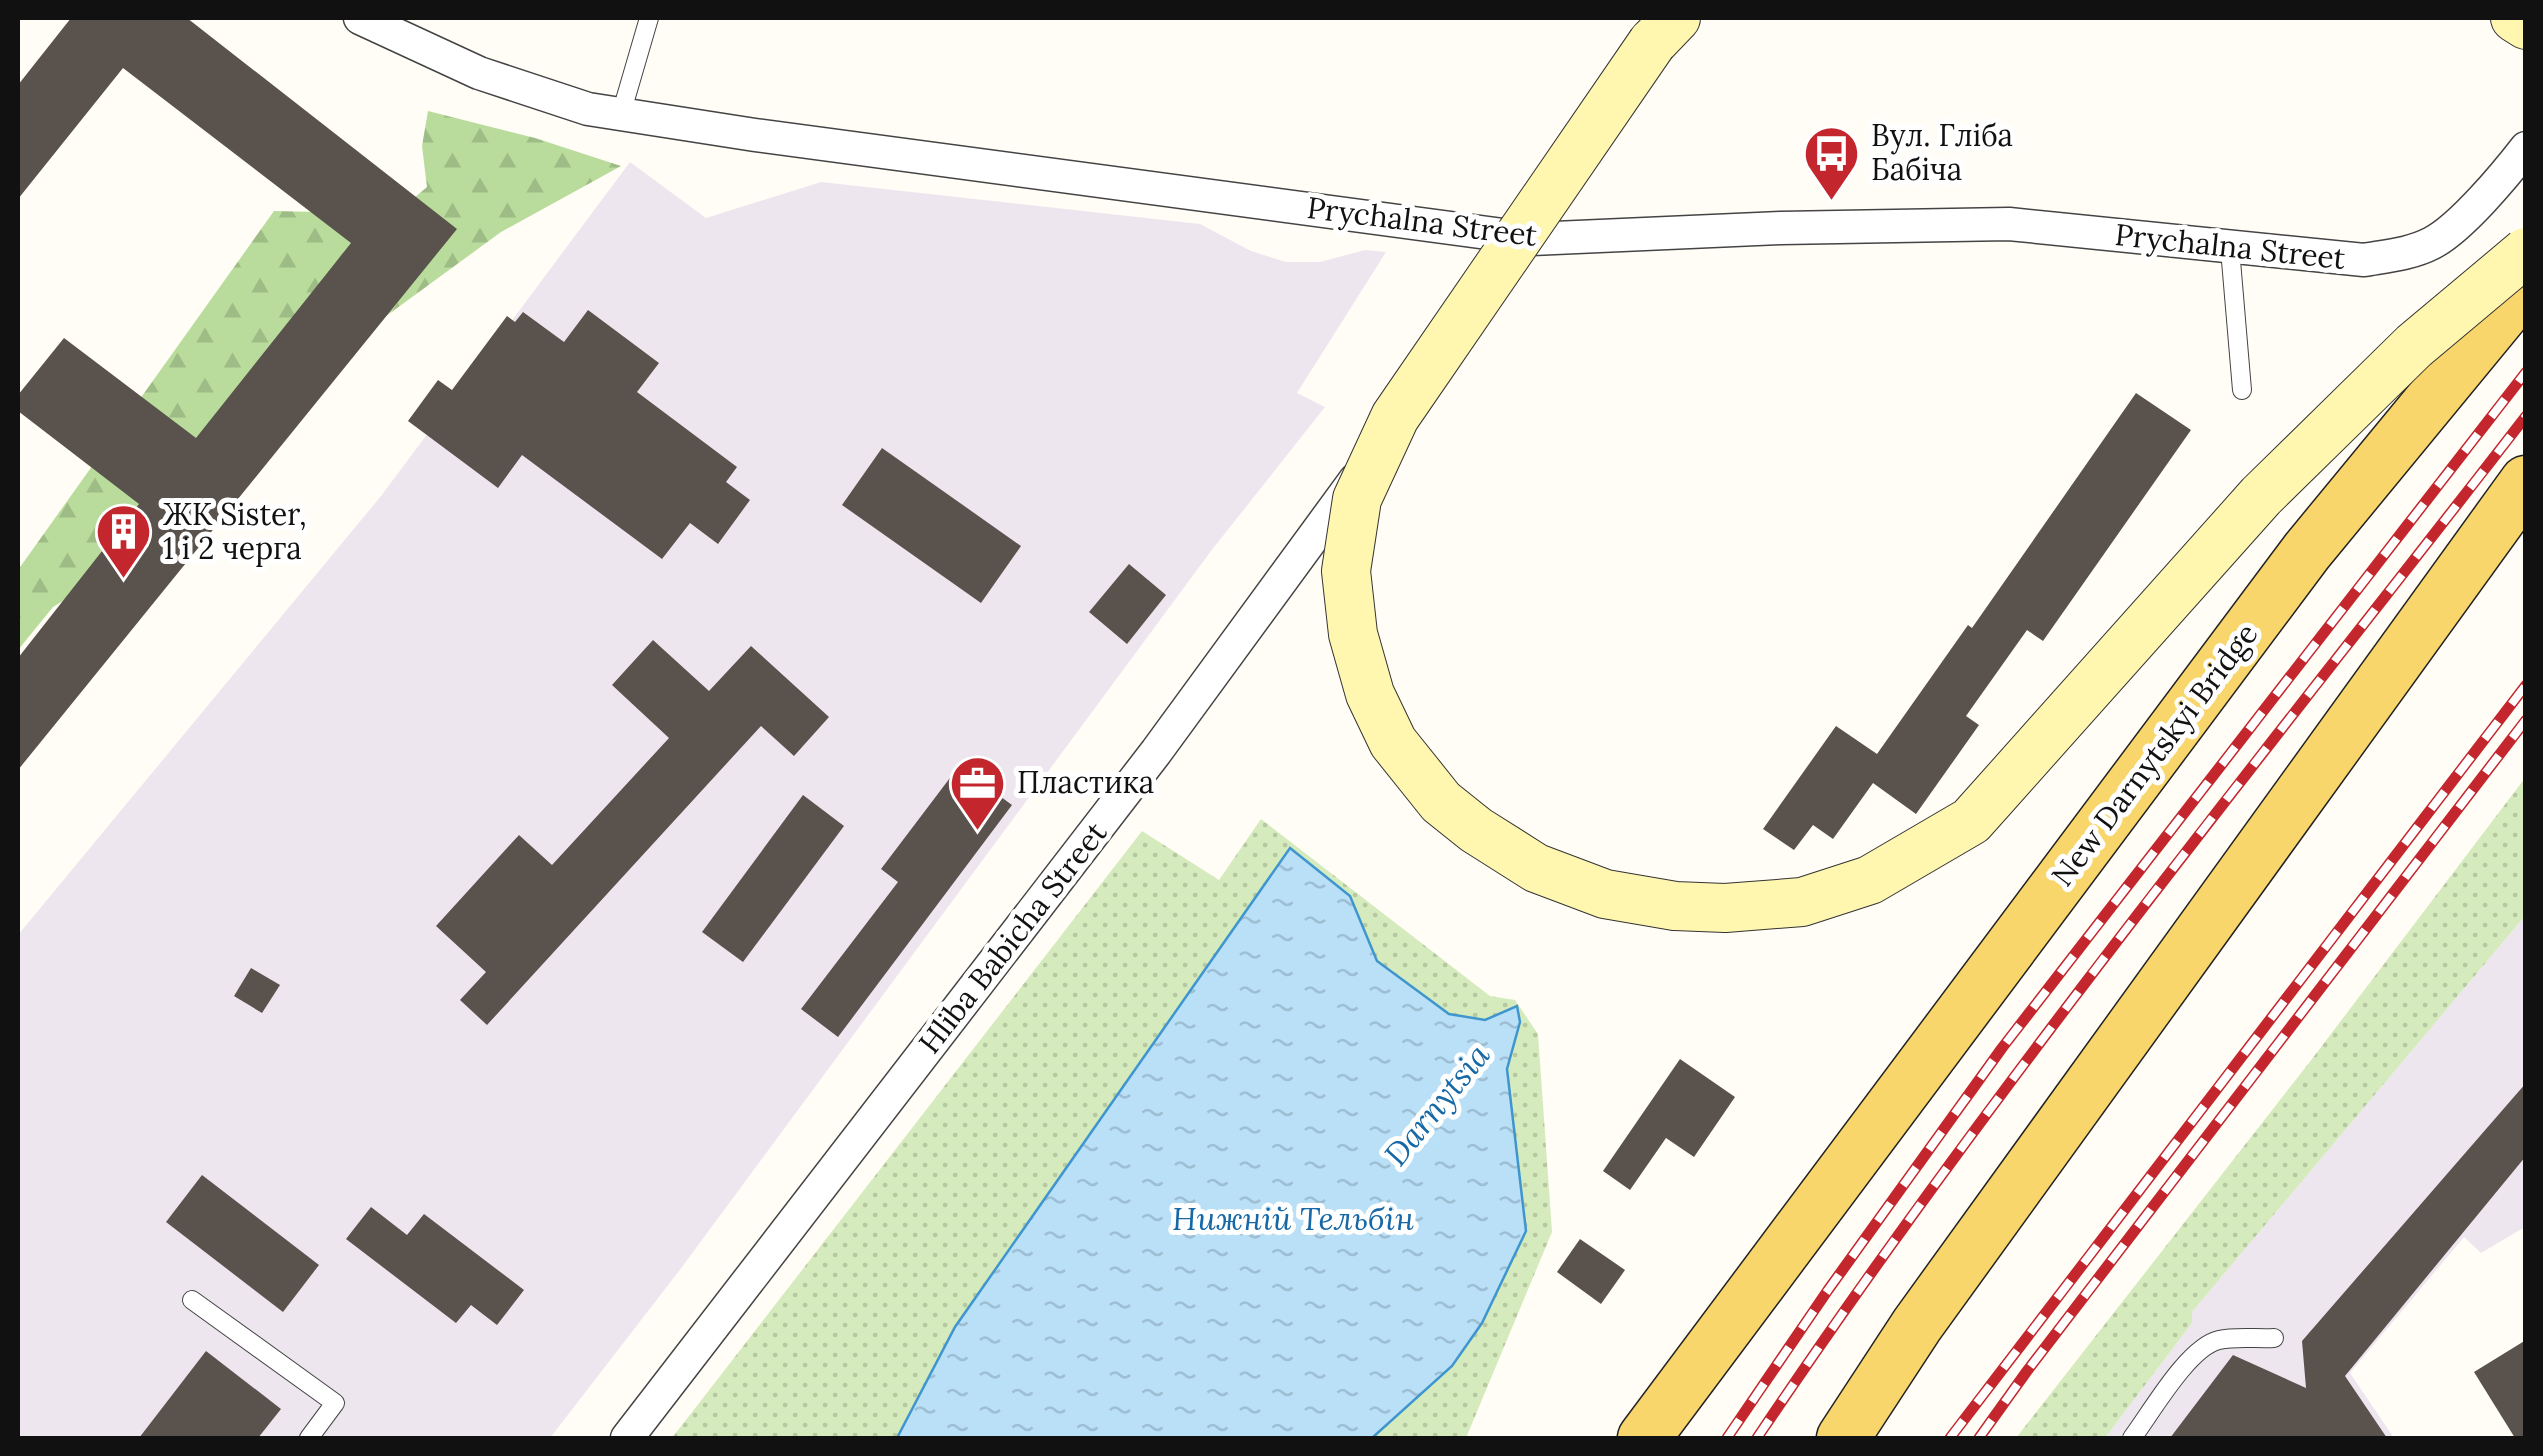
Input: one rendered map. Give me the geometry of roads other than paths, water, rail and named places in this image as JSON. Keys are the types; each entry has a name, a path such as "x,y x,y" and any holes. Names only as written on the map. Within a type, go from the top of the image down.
{"main road":[{"path":"2516,18 2526,25"},
{"path":"1664,26 1395,417 1357,499 1346,571 1353,634 1370,694 1392,742 1441,802 1476,830 1536,868 1605,894 1675,906 1725,908 1802,902 1870,880 1971,821 2261,496 2414,346 2526,252"},
{"name":"New Darnytskyi Bridge","path":"1644,1438 2307,551 2526,285"},
{"path":"1843,1438 1917,1325 2526,482"}],"street":[{"name":"Prychalna Street","path":"360,18 479,74 588,109 1532,239 1781,228 2009,224 2364,260 2405,254 2434,242 2471,210 2526,148"},
{"name":"Hliba Babicha Street","path":"628,1438 1156,752 1532,239"}],"lane":[{"path":"621,114 649,18"},
{"path":"2230,249 2242,390"},
{"path":"192,1300 335,1403 310,1438"},
{"path":"2132,1438 2189,1361 2204,1347 2219,1340 2274,1338"}],"water":[{"name":"Нижній Тельбін","path":"1290,848 1350,896 1377,961 1449,1014 1485,1020 1517,1006 1520,1022 1507,1069 1526,1231 1482,1323 1452,1366 1372,1438 897,1438 955,1327"}],"railway":[{"path":"1727,1438 2002,1048 2526,372"},
{"path":"1757,1438 1847,1307 2036,1048 2526,416"},
{"path":"1950,1438 2526,685"},
{"path":"1979,1438 2526,720"}],"place":[{"name":"Вул. Гліба Бабіча","path":"1832,202"},
{"name":"ЖК Sister, 1 і 2 черга","path":"124,581"},
{"name":"Пластика","path":"978,832"}],"water label":[{"name":"Darnytsia","path":"1437,1105"}]}
